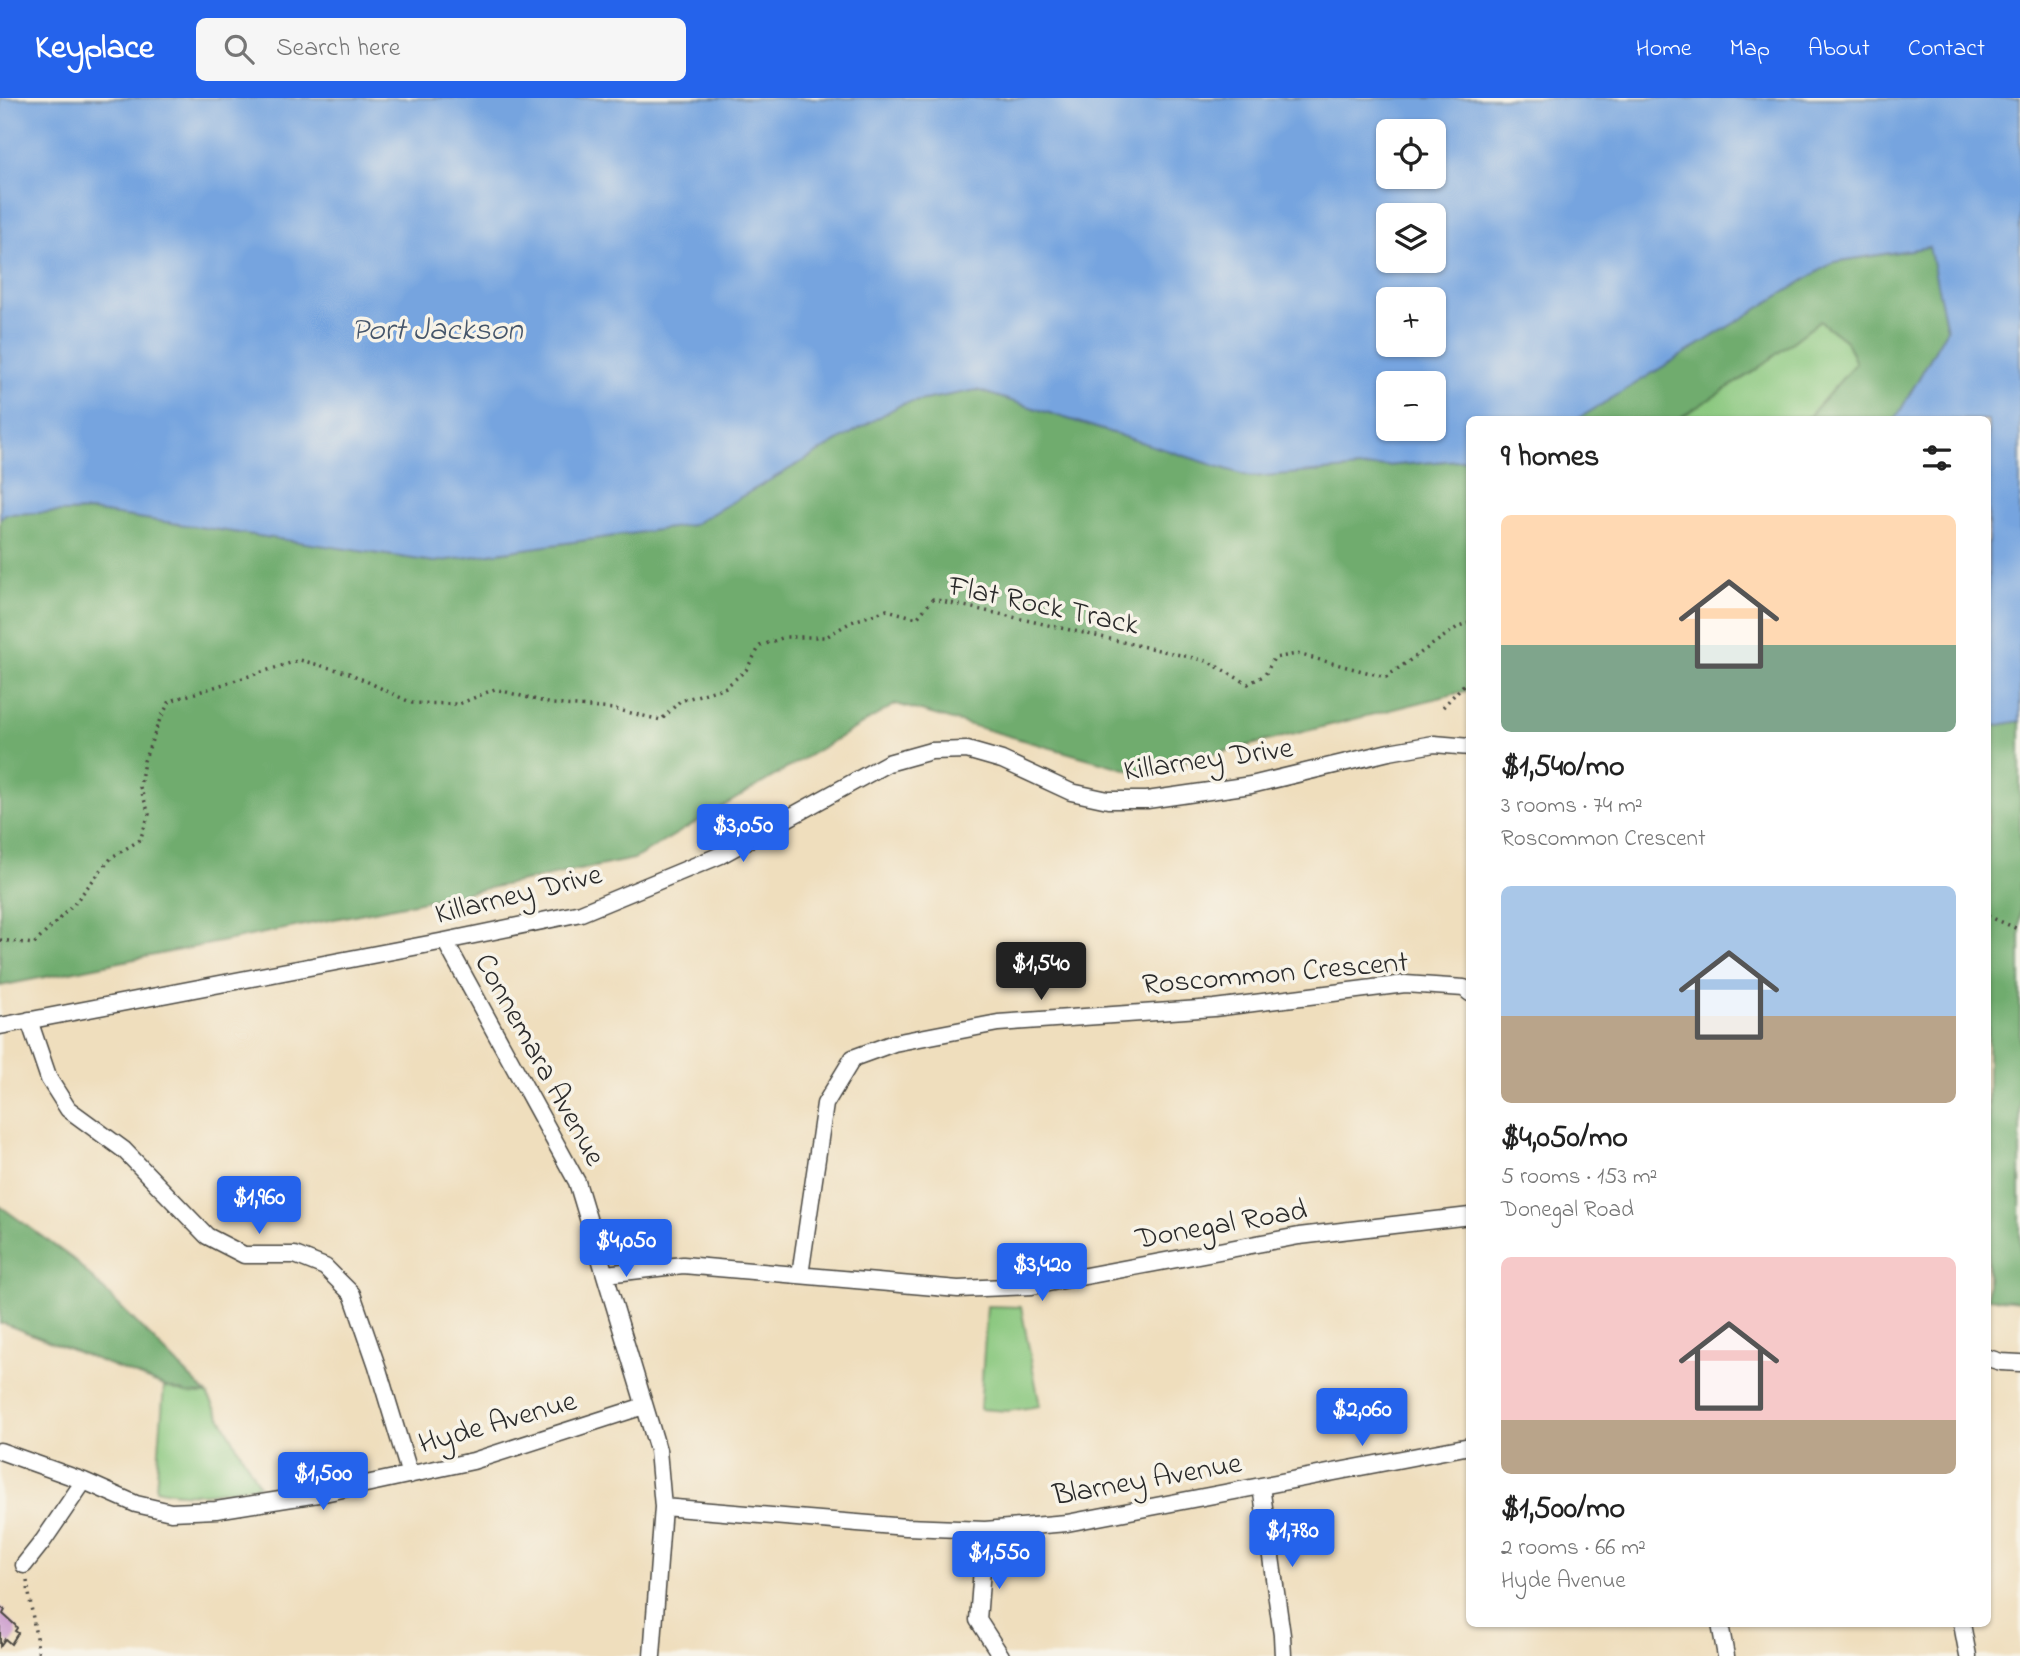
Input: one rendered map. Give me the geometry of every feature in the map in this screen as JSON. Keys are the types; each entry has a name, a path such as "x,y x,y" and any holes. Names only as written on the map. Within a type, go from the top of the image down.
{"street":[{"name":"Killarney Drive","path":"0,1026 581,913 722,855 888,763 932,751 967,750 990,756 1071,792 1108,800 1147,800 1251,785 1434,744 1466,747"},
{"name":"Connemara Avenue","path":"445,941 577,1182 658,1450 663,1507 652,1656"},
{"name":"Roscommon Crescent","path":"800,1275 825,1104 853,1058 894,1043 998,1023 1214,1008 1405,984 1466,990"},
{"path":"29,1020 49,1079 68,1109 124,1150 206,1236 244,1255 295,1255 326,1267 352,1294 410,1475"},
{"name":"Donegal Road","path":"606,1274 683,1265 958,1289 1032,1286 1299,1236 1466,1216"},
{"path":"1991,1359 2020,1363"},
{"name":"Hyde Avenue","path":"0,1451 83,1481 136,1504 171,1512 215,1510 324,1493 473,1461 644,1406"},
{"name":"Blarney Avenue","path":"663,1507 906,1527 985,1530 1068,1523 1466,1447"},
{"path":"24,1565 83,1481"},
{"path":"1261,1486 1283,1656"},
{"path":"985,1530 978,1620 1001,1656"},
{"path":"1720,1627 1722,1655"},
{"path":"1963,1627 1968,1656"}],"path":[{"name":"Flat Rock Track","path":"0,940 34,944 73,905 113,857 140,840 149,814 139,787 144,761 170,701 300,660 349,673 412,703 458,704 495,689 552,704 614,709 662,720 680,701 726,687 746,670 760,646 785,638 827,637 851,622 887,610 917,618 933,599 1207,661 1248,684 1265,674 1274,658 1297,654 1386,677 1466,623"},
{"path":"1443,706 1466,682"},
{"path":"1991,917 2020,930"},
{"path":"24,1565 39,1656"}],"green space":[{"path":"1930,247 1947,329 1897,416 1810,416 1856,363 1846,341 1820,321 1753,372 1682,416 1583,416 1834,262"},
{"path":"1820,321 1846,341 1856,363 1810,416 1682,416 1753,372"},
{"path":"977,390 1251,477 1466,459 1466,691 1139,773 896,704 634,859 0,986 0,519 5,514 91,511 434,562 692,525 902,404"},
{"path":"2020,721 2020,1301 1991,1298 1991,726"},
{"path":"0,1206 73,1259 207,1394 186,1393 164,1386 0,1324"},
{"path":"987,1306 1021,1307 1040,1406 1008,1411 980,1409"},
{"path":"164,1386 186,1393 207,1394 259,1485 195,1494 156,1489"}],"water":[{"name":"Port Jackson","path":"0,98 2020,98 2020,721 1991,726 1991,416 1897,416 1947,329 1929,247 1834,262 1583,416 1466,416 1466,459 1251,477 977,390 902,404 692,525 434,562 91,511 5,514 0,519"}],"building":[{"path":"0,1607 5,1610 3,1614 15,1625 15,1631 18,1633 11,1644 5,1639 0,1646"}]}
